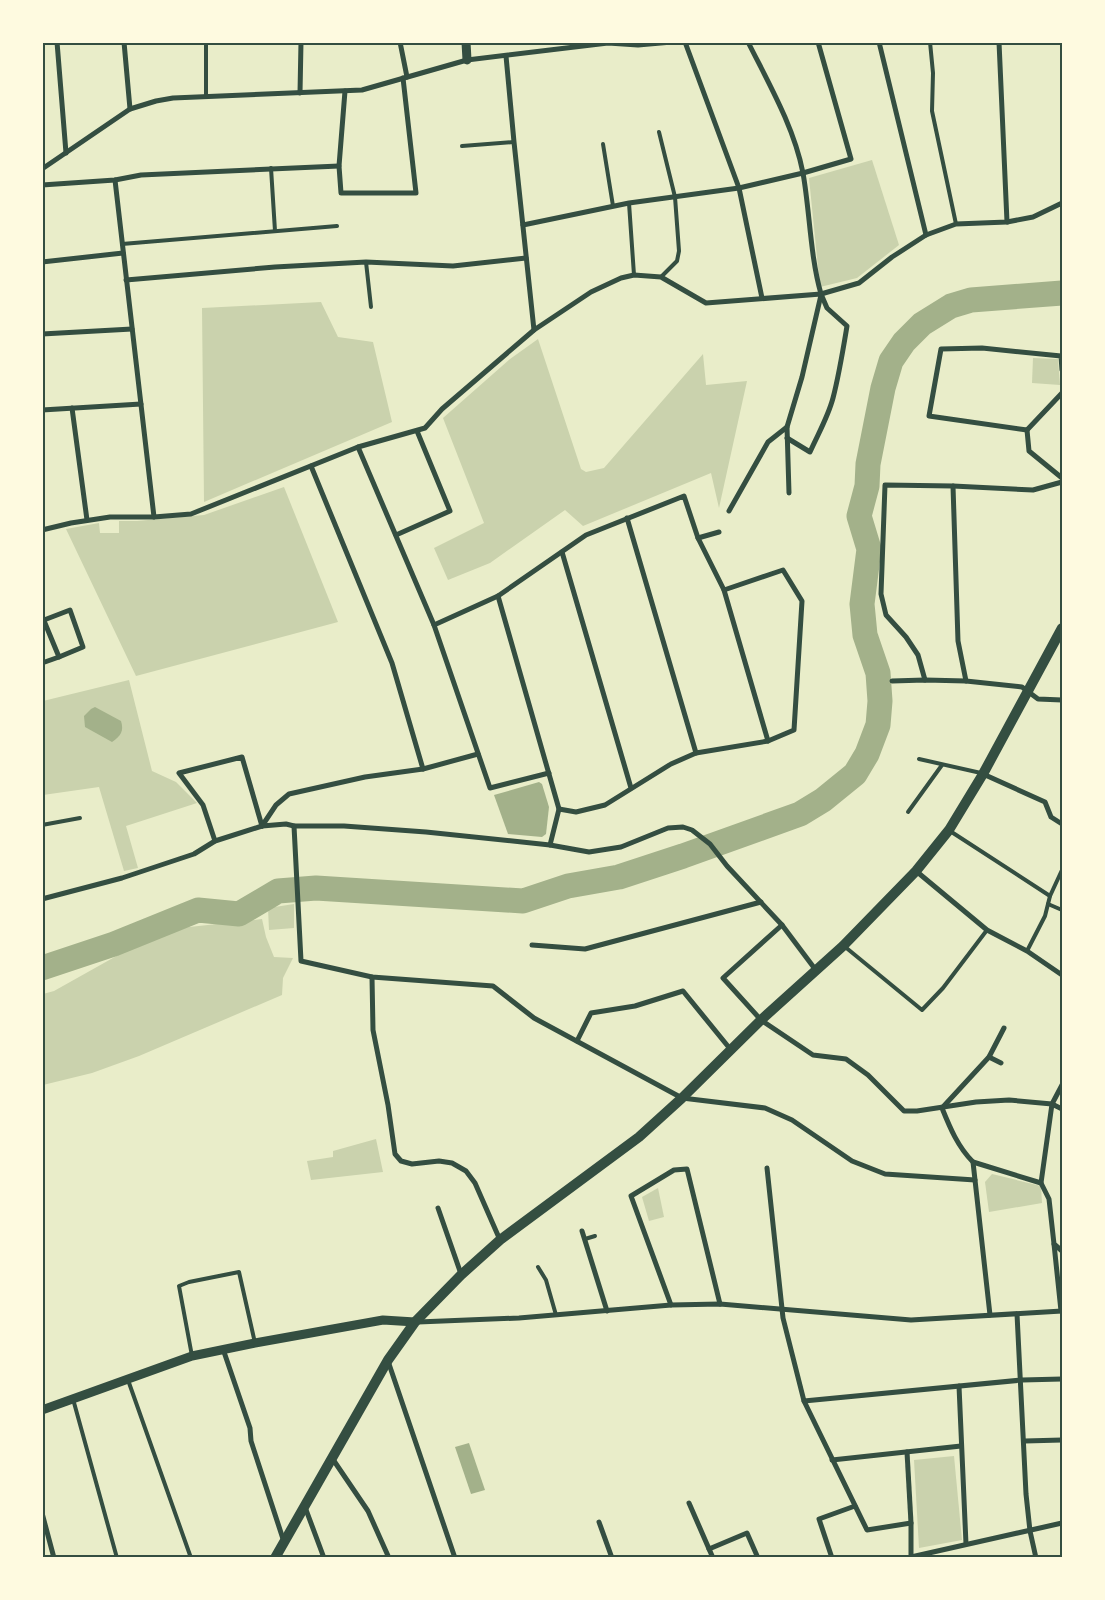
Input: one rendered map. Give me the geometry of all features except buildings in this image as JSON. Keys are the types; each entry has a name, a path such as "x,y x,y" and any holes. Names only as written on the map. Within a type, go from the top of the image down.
{"main road":[{"path":"275,1558 388,1360 415,1322 461,1275 500,1240 639,1137 682,1098 760,1020 843,946 916,871 949,830 983,774 1062,628"}],"street":[{"path":"57,42 66,153"},
{"path":"124,42 130,110"},
{"path":"300,93 301,42"},
{"path":"345,91 339,166 341,193 416,193 400,42"},
{"path":"466,42 467,60"},
{"path":"42,169 130,110 156,101 173,98 362,90 467,60 506,56 562,45 672,42"},
{"path":"685,42 740,188 762,298"},
{"path":"748,42 787,121 803,173 821,294 827,308 847,326 839,374 832,400 810,452 787,438"},
{"path":"523,225 629,203 740,188 851,159 818,42"},
{"path":"879,42 926,235"},
{"path":"999,42 1007,222"},
{"path":"506,56 534,330"},
{"path":"42,185 114,180 140,175 339,166"},
{"path":"114,180 154,518"},
{"path":"42,530 110,517 154,518 191,514 358,448 425,428 442,409 534,330 591,292 620,278 634,275 661,277 706,303 821,294 859,283 892,257 926,235 956,224 1007,222 1034,217 1062,203"},
{"path":"42,262 123,253"},
{"path":"126,280 275,267 366,262 453,266 526,258"},
{"path":"789,493 787,427 802,377 821,294"},
{"path":"42,334 132,328"},
{"path":"1027,430 928,416 941,349 982,348 1061,356 1062,370"},
{"path":"1027,430 1062,393"},
{"path":"42,410 141,404"},
{"path":"72,408 87,520"},
{"path":"729,511 768,442 787,427"},
{"path":"1027,430 1030,451 1062,478"},
{"path":"396,535 450,511 416,431"},
{"path":"358,448 434,625 490,788 549,772"},
{"path":"311,466 392,663 423,769"},
{"path":"925,680 918,655 906,637 886,615 881,594 885,485 1034,490 1062,482"},
{"path":"953,486 958,641 966,681"},
{"path":"434,625 498,596 586,535 684,496 698,538 724,590 768,741"},
{"path":"627,518 696,753"},
{"path":"698,538 718,532"},
{"path":"562,552 631,788"},
{"path":"559,808 576,812 605,805 671,764 696,753 768,741 794,730 802,601 783,570 724,590"},
{"path":"498,596 559,808 550,845"},
{"path":"42,663 59,657 83,647 70,610 44,618 59,657"},
{"path":"892,681 966,681 1022,687 1038,699 1062,700"},
{"path":"262,826 276,805 289,794 365,777 423,769 478,754"},
{"path":"216,842 203,804 179,773 242,757 262,826"},
{"path":"983,774 1045,802 1051,817 1062,824"},
{"path":"42,900 140,872 194,854 216,842 262,826 286,824 294,826 344,826 426,832 550,845 589,852 621,847 668,828 683,827 692,830 710,844 727,866 782,925 816,969"},
{"path":"294,826 301,961 372,977 493,986 534,1018 682,1098 765,1108 792,1120 852,1161 885,1174 975,1180"},
{"path":"916,871 988,930 1027,951 1062,975"},
{"path":"532,945 585,949 761,902"},
{"path":"782,925 723,978 760,1020 813,1055 846,1060 868,1075 904,1111 1009,1100 1052,1104 1062,1109"},
{"path":"372,977 373,1030 388,1105 395,1154 401,1161 412,1164 439,1161 452,1163 466,1171 475,1183 500,1240"},
{"path":"577,1041 591,1014 635,1006 683,991 731,1050"},
{"path":"942,1108 989,1057 1004,1028"},
{"path":"989,1057 1001,1063"},
{"path":"42,1410 192,1356 383,1320 415,1322 519,1318 670,1305 720,1304 912,1320 1062,1311 1049,1199 1041,1183 1052,1104 1062,1085"},
{"path":"942,1108 954,1136 967,1156 974,1162 1041,1183"},
{"path":"974,1162 990,1316"},
{"path":"767,1168 782,1309 804,1401 867,1530 911,1523"},
{"path":"670,1305 631,1196 674,1170 688,1169 720,1304"},
{"path":"438,1208 461,1275"},
{"path":"582,1231 607,1311"},
{"path":"1054,1244 1062,1251"},
{"path":"1017,1314 1030,1531 1036,1558"},
{"path":"223,1349 250,1428 251,1441 284,1542"},
{"path":"388,1360 455,1558"},
{"path":"804,1401 1022,1380 1062,1379"},
{"path":"959,1386 966,1544"},
{"path":"1025,1441 1062,1440"},
{"path":"832,1460 961,1446"},
{"path":"907,1452 911,1557 1062,1523"},
{"path":"331,1457 368,1511 389,1558"},
{"path":"689,1503 713,1558"},
{"path":"304,1506 324,1558"},
{"path":"832,1558 819,1519 855,1506"},
{"path":"42,1513 54,1558"},
{"path":"599,1522 612,1558"},
{"path":"710,1549 748,1533 758,1558"}],"lane":[{"path":"206,42 206,97"},
{"path":"930,42 933,73 932,111 956,224"},
{"path":"659,132 674,197 679,250 677,261 661,277"},
{"path":"462,146 514,142"},
{"path":"604,144 613,206"},
{"path":"271,168 275,231"},
{"path":"629,203 634,275"},
{"path":"122,244 337,226"},
{"path":"366,262 371,307"},
{"path":"919,759 983,774"},
{"path":"908,812 942,765"},
{"path":"42,825 80,818"},
{"path":"949,830 1050,896"},
{"path":"1027,951 1045,916 1050,896 1062,870"},
{"path":"1048,904 1062,910"},
{"path":"843,946 922,1010 988,930"},
{"path":"584,1239 595,1236"},
{"path":"538,1267 546,1280 556,1315"},
{"path":"192,1356 179,1286 189,1282 239,1272 255,1343"},
{"path":"128,1380 191,1558"},
{"path":"73,1399 117,1558"}],"shaded area":[{"path":"872,160 899,245 857,278 820,287 809,178"},
{"path":"321,302 338,337 373,342 392,422 204,502 202,308"},
{"path":"538,339 581,469 586,472 604,468 703,354 706,385 747,381 719,508 711,473 583,526 565,510 490,563 448,580 434,548 484,523 443,418 510,359"},
{"path":"1033,358 1058,359 1060,385 1032,383"},
{"path":"284,487 338,622 136,676 66,529 99,523 100,533 119,533 119,521 204,515"},
{"path":"129,680 152,771 176,782 197,803 126,826 138,868 124,871 99,787 43,795 43,701"},
{"path":"95,707 121,721 121,733 112,742 85,727 84,716"},
{"path":"539,782 542,784 549,807 546,834 542,837 508,834 494,795"},
{"path":"294,904 294,928 269,930 268,908"},
{"path":"262,919 266,937 274,957 293,958 283,978 282,995 139,1056 92,1073 43,1085 43,994 54,991 120,954 180,928"},
{"path":"376,1139 383,1172 311,1180 307,1161 333,1157 333,1151"},
{"path":"992,1174 1041,1186 1042,1203 989,1212 985,1182"},
{"path":"658,1188 664,1217 649,1221 642,1197"},
{"path":"469,1443 485,1490 471,1494 455,1447"},
{"path":"954,1456 962,1540 919,1548 914,1460"}],"waterway":[{"path":"42,968 114,944 198,910 239,914 278,891 316,888 523,901 568,886 619,877 683,856 800,814 823,800 855,774 867,754 878,725 880,701 878,673 865,635 862,604 869,549 859,516 867,486 868,464 883,388 891,361 904,342 922,324 951,306 971,300 1062,293"}]}
